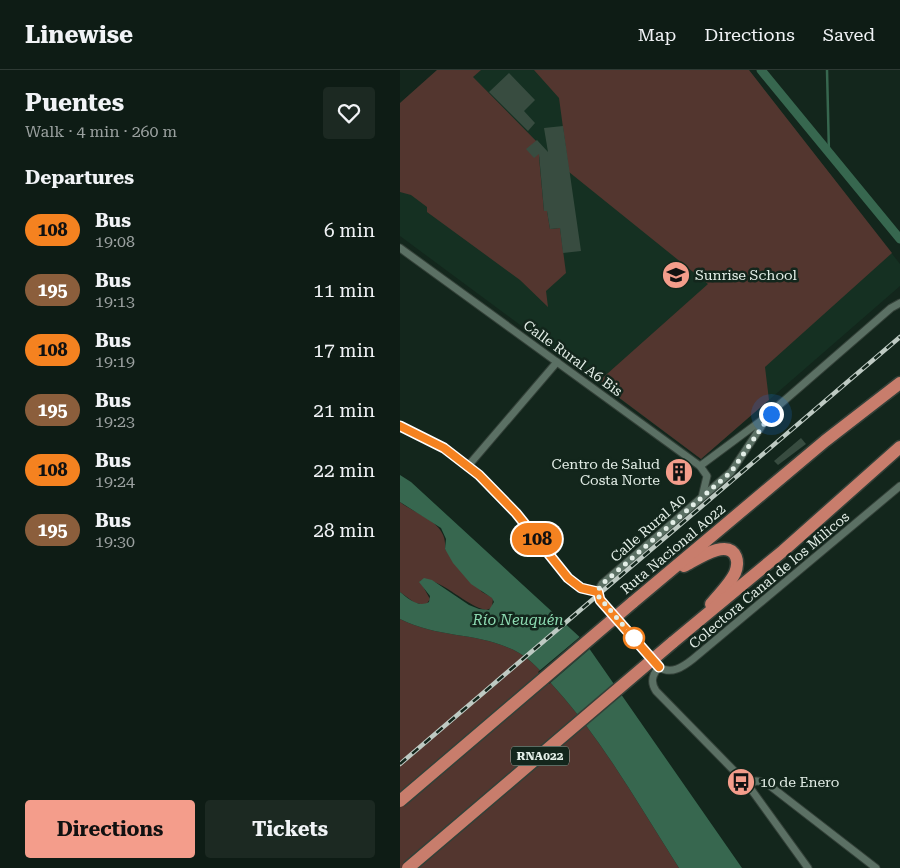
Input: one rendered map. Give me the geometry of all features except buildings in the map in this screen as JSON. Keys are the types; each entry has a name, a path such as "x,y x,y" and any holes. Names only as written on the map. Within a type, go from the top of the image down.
{"highway":[{"name":"Ruta Nacional A022","path":"400,801 825,441 900,383"},
{"name":"RNA022","path":"408,868 788,546 900,447"},
{"path":"664,576 715,550 729,550 735,555 737,568 733,577 692,627"}],"street":[{"name":"Calle Rural A6 Bis","path":"400,248 700,466"},
{"name":"Calle Rural A0","path":"700,466 771,414 891,308 900,303"},
{"path":"468,466 557,362"},
{"name":"Calle Rural A0","path":"598,592 602,584 700,500 738,464 771,414"},
{"path":"400,426 428,439 468,466 502,496 568,578 581,588 598,592 600,600 659,667 652,677 652,684 656,691 748,785 808,868"},
{"path":"700,466 707,476 700,500"},
{"name":"Colectora Canal de los Milicos","path":"659,667 668,671 687,664 900,486"},
{"path":"748,785 756,781 765,782 876,868"}],"shaded area":[{"name":"Sunrise School","path":"437,70 749,70 900,264 900,286 701,459 400,236 400,103"},
{"path":"437,70 481,70 473,77 544,149 539,157 544,211 547,211 550,229 560,228 566,273 546,291 548,307 520,280 427,212 427,207 411,195 400,192 400,103"},
{"path":"534,70 749,70 892,253 765,367 769,400 701,459 598,382 708,284 569,172 559,98"},
{"path":"400,502 437,526 445,540 445,549 482,592 493,598 492,608 486,610 478,607 443,586 427,580 420,581 430,599 426,605 415,603 400,592"},
{"path":"400,619 428,629 496,643 517,651 530,661 557,690 591,732 679,868 400,868"}],"water":[{"name":"Río Neuquén","path":"400,475 411,482 584,641 742,868 679,868 591,732 547,678 536,666 517,651 482,639 428,629 400,619 400,592 417,603 425,604 429,602 430,596 419,582 424,578 432,580 469,605 479,609 489,610 494,602 492,598 471,584 453,563 445,549 446,539 441,528 400,502"}],"pier":[{"path":"582,635 592,647 549,684 538,672"}],"waterway":[{"path":"761,70 900,239"},
{"path":"827,70 829,153"}],"railway":[{"path":"400,764 900,337"}],"bus line":[{"name":"108","path":"400,426 444,448 460,459 502,496 568,578 581,588 598,592 600,600 659,667"}],"place":[{"name":"Sunrise School","path":"676,275"},
{"name":"Centro de Salud Costa Norte","path":"679,472"},
{"name":"10 de Enero","path":"741,782"}],"route":[{"path":"634,638 599,597 600,586 731,472 744,456 771,414"}]}
